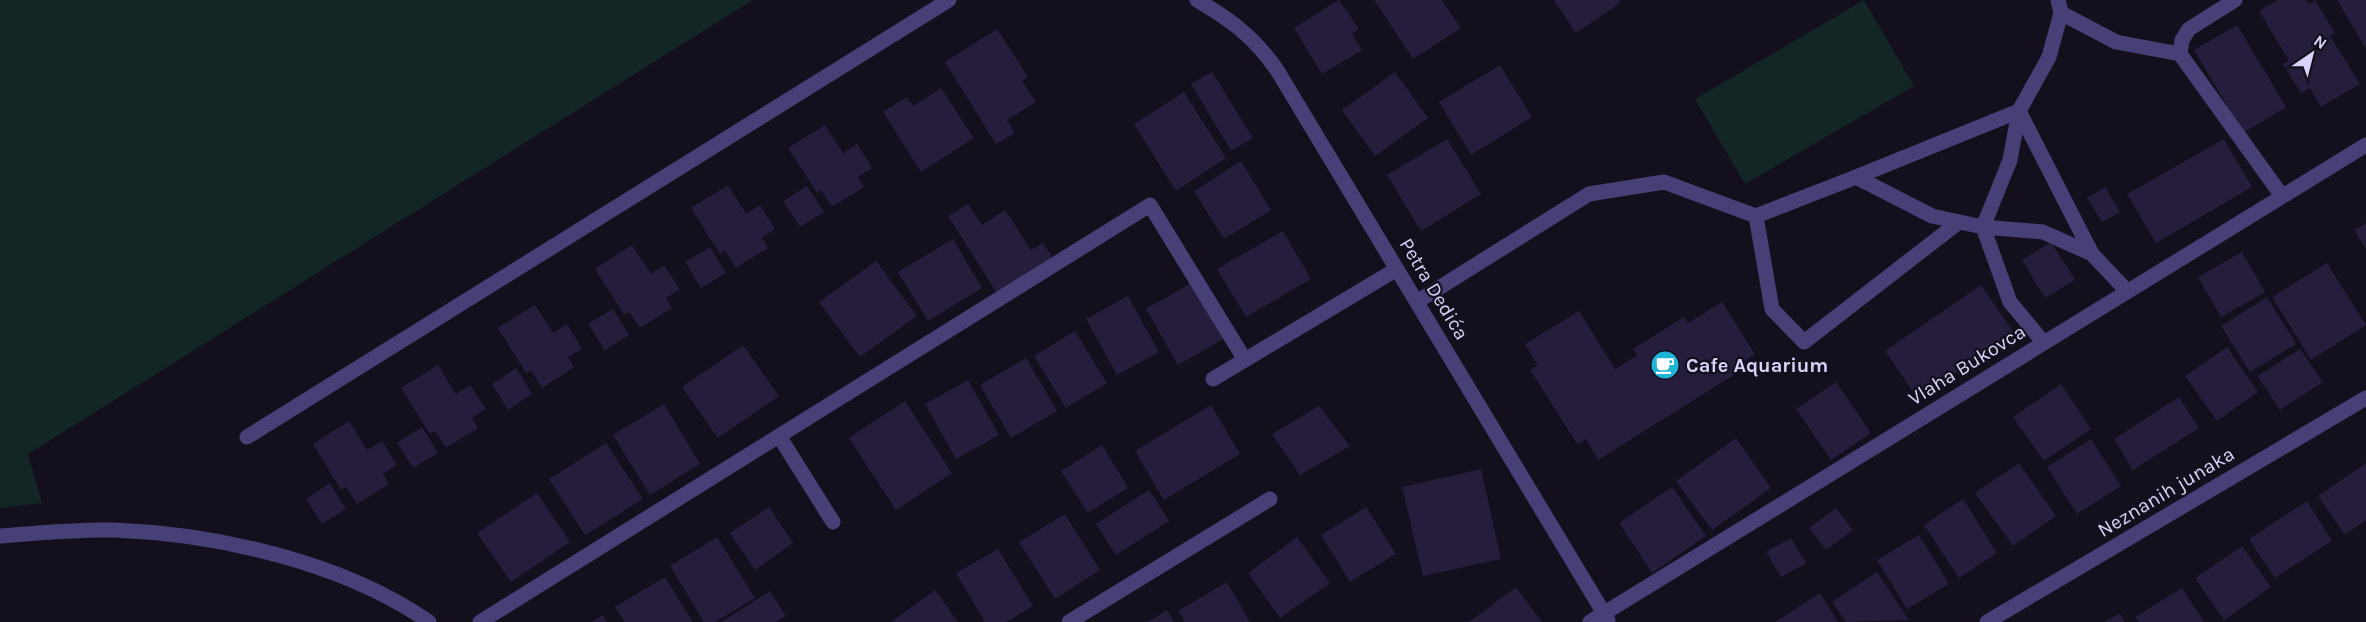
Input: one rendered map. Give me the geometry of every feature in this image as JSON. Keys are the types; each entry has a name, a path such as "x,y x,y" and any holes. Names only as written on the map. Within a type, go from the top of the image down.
{"street":[{"path":"248,437 950,0"},
{"name":"Petra Dedića","path":"1197,0 1244,30 1263,50 1418,301 1607,618"},
{"path":"2235,0 2189,29 2181,40 2180,54 2282,196"},
{"path":"2044,343 2010,302 1983,227 2010,159 2019,111 2049,57 2060,6 2116,42 2180,54"},
{"path":"1418,301 1588,194 1664,182 1756,216 2019,111"},
{"path":"2019,111 2092,254 2127,291"},
{"name":"Vlaha Bukovca","path":"1590,622 1607,618 2127,291 2366,145"},
{"path":"1856,177 1932,216 1983,227 2043,232 2092,254"},
{"path":"480,622 1150,205 1245,360"},
{"path":"1756,216 1772,309 1804,342 1959,222"},
{"path":"1213,380 1397,269"},
{"name":"Neznanih junaka","path":"1988,622 2366,398"},
{"path":"779,436 833,522"},
{"path":"1069,622 1270,499"},
{"path":"0,536 112,530 166,534 238,546 292,560 356,582 400,603 429,622"}],"green space":[{"path":"0,0 753,0 28,454 42,503 0,508"},
{"path":"1864,0 1914,86 1745,184 1695,99"}],"building":[{"path":"1339,0 1359,29 1352,34 1362,50 1322,74 1294,28"},
{"path":"1374,0 1442,0 1461,28 1413,59"},
{"path":"1554,0 1619,0 1620,3 1576,33"},
{"path":"2278,0 2306,0 2309,4 2315,0 2335,33 2330,36 2360,84 2321,107 2310,88 2301,93 2283,64 2289,61 2259,11"},
{"path":"2337,0 2366,0 2366,49"},
{"path":"2237,25 2286,107 2243,133 2194,50"},
{"path":"997,29 1028,77 1022,81 1036,102 1007,120 1015,133 996,144 945,62"},
{"path":"1500,65 1532,117 1471,155 1439,102"},
{"path":"1212,72 1253,138 1231,151 1191,84"},
{"path":"1395,72 1428,118 1375,156 1342,110"},
{"path":"941,88 974,138 921,172 883,112 907,97 913,106"},
{"path":"1184,92 1226,158 1176,191 1134,124"},
{"path":"825,125 843,153 857,144 872,168 858,177 864,187 832,207 821,190 817,193 788,148"},
{"path":"1447,139 1481,194 1421,231 1387,175"},
{"path":"2224,139 2252,187 2156,243 2127,194"},
{"path":"1241,161 1271,210 1224,239 1194,191"},
{"path":"728,185 746,214 760,205 775,229 762,238 768,248 736,268 725,251 720,254 691,208"},
{"path":"807,186 824,212 800,227 783,201"},
{"path":"2105,187 2120,212 2102,222 2087,198"},
{"path":"968,204 982,225 1005,210 1031,250 1043,243 1052,257 997,293 948,216"},
{"path":"2366,223 2366,249 2354,230"},
{"path":"1283,231 1311,279 1246,317 1217,269"},
{"path":"953,239 982,288 928,321 898,272"},
{"path":"2051,242 2075,280 2045,298 2022,260"},
{"path":"632,245 651,274 664,265 680,289 666,298 672,308 640,328 629,312 624,314 595,269"},
{"path":"710,247 726,273 701,288 685,262"},
{"path":"2242,252 2265,292 2221,317 2198,277"},
{"path":"876,261 917,316 860,357 819,302"},
{"path":"2327,263 2366,325 2311,360 2272,297"},
{"path":"1193,282 1225,338 1178,365 1146,309"},
{"path":"1981,285 2014,333 1918,399 1885,351"},
{"path":"1128,296 1159,352 1117,375 1086,319"},
{"path":"2267,297 2296,344 2250,372 2221,326"},
{"path":"1722,302 1755,354 1742,363 1745,368 1598,460 1586,439 1578,445 1530,370 1538,365 1525,344 1579,311 1615,369 1637,355 1633,349 1684,317 1688,323"},
{"path":"535,305 553,333 567,324 582,349 568,357 574,367 542,388 531,371 526,373 498,328"},
{"path":"613,309 629,335 605,350 588,324"},
{"path":"1075,331 1107,383 1066,408 1034,356"},
{"path":"743,345 779,396 718,438 682,387"},
{"path":"2227,347 2258,392 2217,421 2185,376"},
{"path":"2300,349 2323,382 2280,410 2258,376"},
{"path":"1026,358 1057,411 1011,438 980,385"},
{"path":"438,365 456,394 470,385 486,409 472,418 478,428 446,448 435,431 430,434 401,388"},
{"path":"516,368 532,394 508,410 492,384"},
{"path":"968,380 999,435 956,459 925,404"},
{"path":"1836,382 1871,433 1831,460 1796,409"},
{"path":"2061,384 2091,429 2044,461 2013,417"},
{"path":"2179,397 2199,428 2133,470 2114,439"},
{"path":"905,401 952,473 896,510 849,438"},
{"path":"664,404 700,464 650,495 613,435"},
{"path":"1211,405 1240,454 1164,500 1135,451"},
{"path":"1319,406 1350,446 1300,475 1272,434"},
{"path":"349,421 367,450 382,441 397,465 383,474 389,484 357,504 346,487 341,490 313,444"},
{"path":"422,427 438,453 413,468 397,443"},
{"path":"1736,438 1771,488 1712,530 1676,481"},
{"path":"2091,439 2121,486 2077,514 2047,467"},
{"path":"606,443 643,499 585,535 549,479"},
{"path":"1102,445 1128,488 1088,513 1061,471"},
{"path":"2019,463 2056,516 2013,546 1975,493"},
{"path":"2366,463 2366,520 2345,535 2318,496"},
{"path":"1481,469 1501,559 1423,576 1402,487"},
{"path":"330,483 346,509 322,524 306,499"},
{"path":"1672,487 1706,536 1652,573 1619,523"},
{"path":"1149,490 1169,521 1116,555 1096,524"},
{"path":"537,493 570,542 511,582 477,533"},
{"path":"1963,499 1997,553 1959,578 1924,525"},
{"path":"2307,501 2332,541 2275,578 2249,539"},
{"path":"769,507 793,543 755,570 730,533"},
{"path":"1366,507 1396,554 1350,582 1321,535"},
{"path":"1836,508 1853,530 1826,550 1809,528"},
{"path":"1065,514 1100,570 1055,599 1019,542"},
{"path":"1919,535 1949,584 1907,609 1877,560"},
{"path":"717,537 755,598 715,622 704,622 670,566"},
{"path":"1297,537 1330,583 1280,618 1248,573"},
{"path":"1791,538 1806,563 1781,577 1766,552"},
{"path":"2242,546 2271,587 2224,620 2195,578"},
{"path":"998,549 1033,606 1006,622 985,622 956,573"},
{"path":"1877,572 1909,620 1846,622 1832,602"},
{"path":"665,577 693,622 625,622 615,607"},
{"path":"1227,582 1250,622 1185,622 1178,611"},
{"path":"1516,587 1542,622 1469,622"},
{"path":"2182,588 2204,622 2139,622 2135,617"},
{"path":"935,590 958,622 891,622"},
{"path":"770,591 786,616 776,622 721,622"},
{"path":"1820,593 1838,622 1775,622"},
{"path":"1167,610 1174,622 1148,622"},
{"path":"2120,613 2125,622 2104,622"},
{"path":"603,615 607,622 592,622"}],"place":[{"name":"Cafe Aquarium","path":"1665,365"}]}
